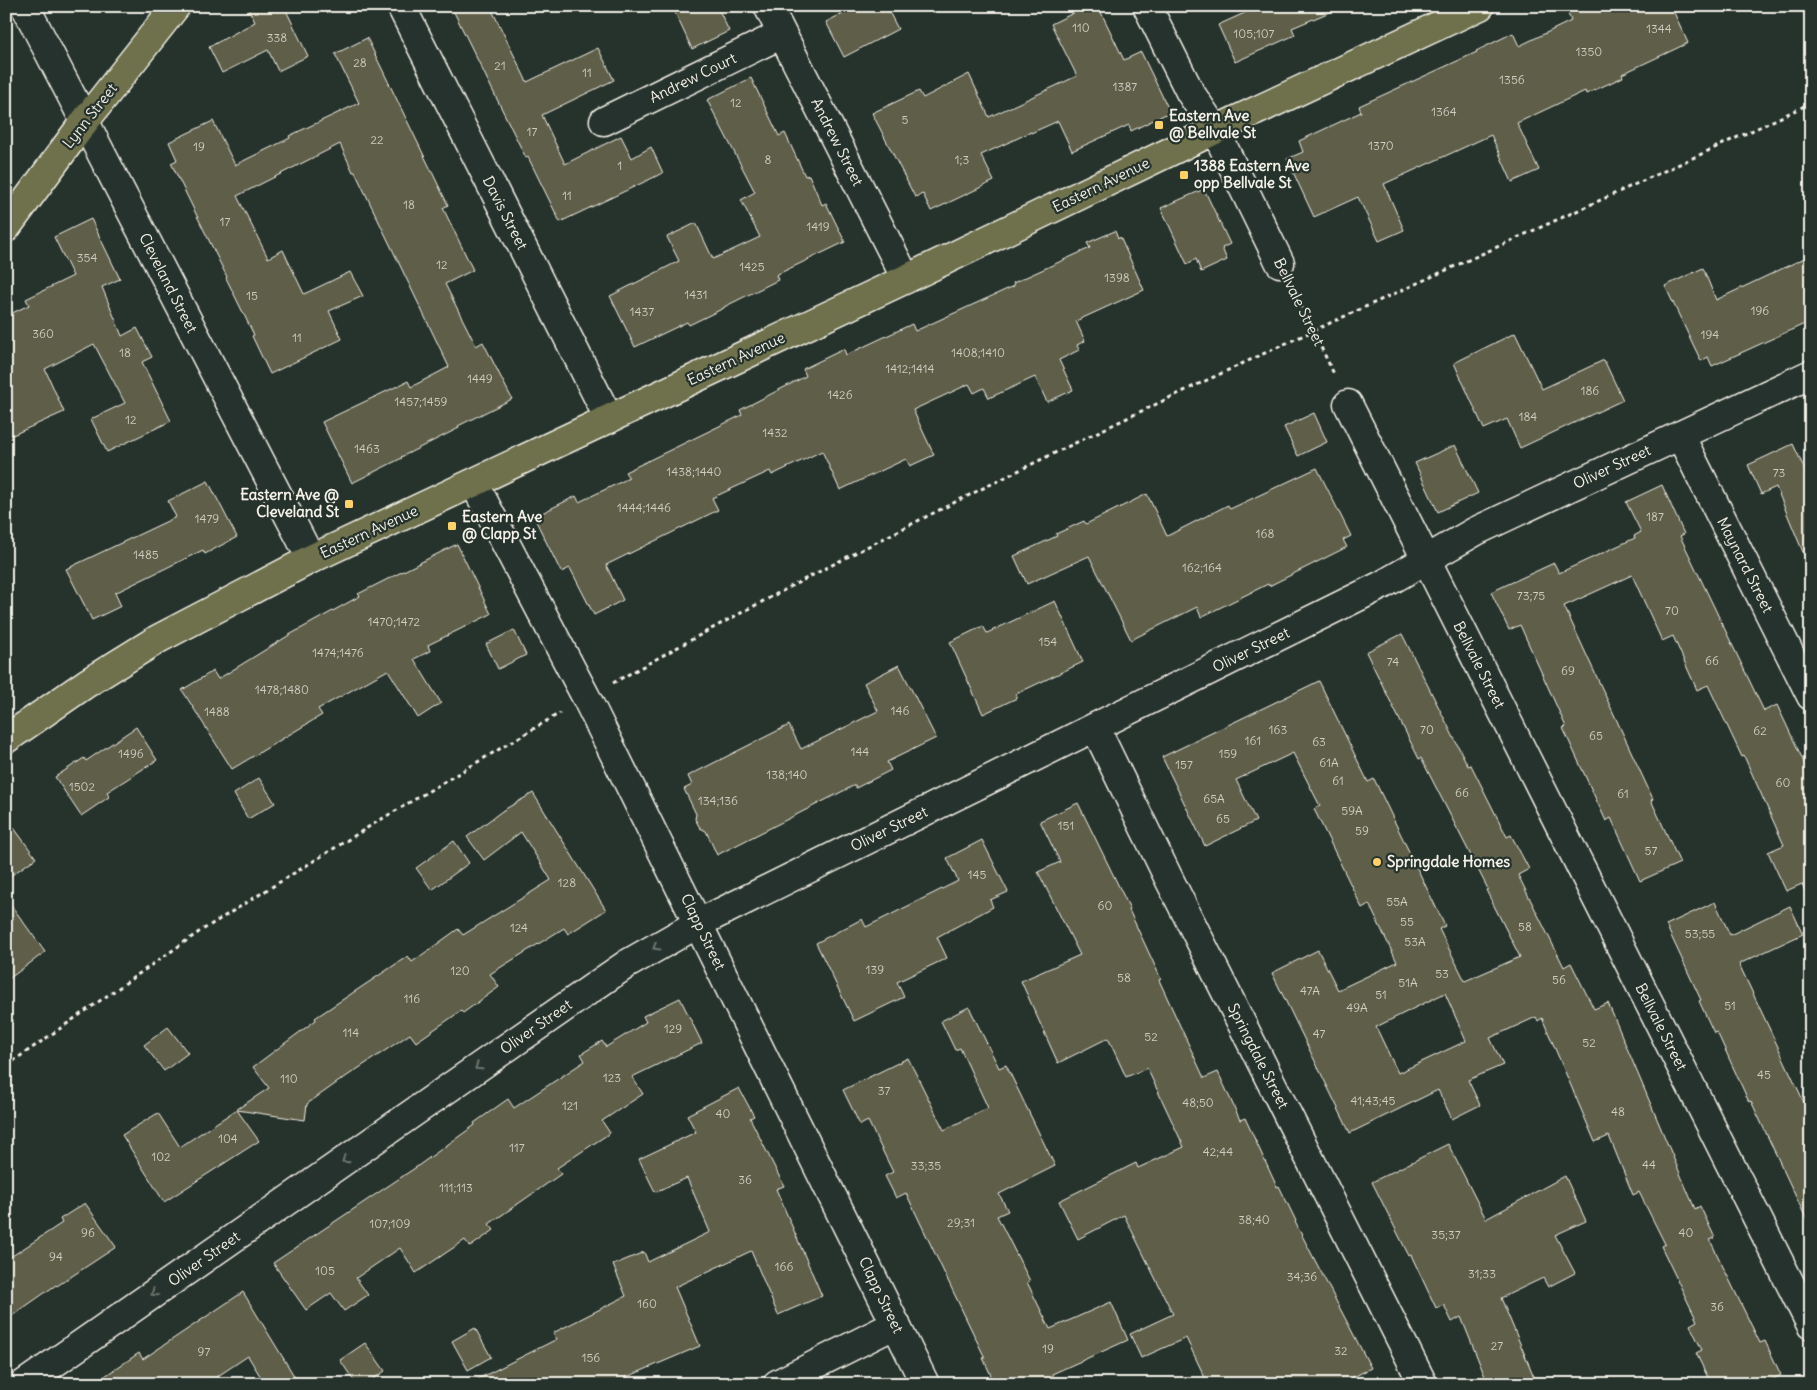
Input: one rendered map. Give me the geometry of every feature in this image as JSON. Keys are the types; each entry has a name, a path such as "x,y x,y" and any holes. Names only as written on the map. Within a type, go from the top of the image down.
{"main road":[{"name":"Lynn Street","path":"6,228 85,121 176,6"},
{"name":"Eastern Avenue","path":"6,739 158,639 311,560 906,279 1215,130 1449,13 1480,6"}],"street":[{"name":"Cleveland Street","path":"25,6 311,560"},
{"name":"Davis Street","path":"401,6 609,419"},
{"name":"Andrew Street","path":"768,6 906,279"},
{"name":"Bellvale Street","path":"1147,6 1190,92 1215,130 1280,263"},
{"name":"Andrew Court","path":"604,121 782,34"},
{"name":"Oliver Street","path":"24,1384 620,969 699,923 1382,585 1470,534 1811,374"},
{"name":"Bellvale Street","path":"1348,404 1811,1325"},
{"name":"Maynard Street","path":"1680,435 1811,696"},
{"name":"Clapp Street","path":"474,483 586,697 925,1384"},
{"name":"Springdale Street","path":"1095,727 1423,1384"},
{"path":"777,1384 896,1324"}],"path":[{"path":"6,1066 199,932 375,823 586,697 710,629 955,502 1204,382 1811,103"},
{"name":"Bellvale Street","path":"1280,263 1348,404"}],"building":[{"path":"247,6 284,6 308,56 278,71 268,50 222,73 209,47 255,22"},
{"path":"451,6 490,6 527,82 598,48 614,80 542,115 565,164 621,136 632,158 651,147 663,173 560,222 528,157 526,158"},
{"path":"672,6 717,6 729,31 692,49"},
{"path":"857,6 886,6 898,29 844,57 826,22"},
{"path":"1088,6 1098,6 1124,60 1141,52 1170,112 1131,131 1129,125 1072,151 1058,121 1031,132 981,155 994,181 931,211 923,194 915,197 872,113 919,91 923,98 969,74 989,117 1077,76 1051,24"},
{"path":"1260,6 1344,6 1292,28 1295,35 1235,62 1218,25"},
{"path":"1565,6 1671,6 1688,43 1622,74 1623,77 1586,94 1585,91 1517,123 1539,170 1512,182 1491,135 1384,184 1404,230 1379,241 1358,197 1314,217 1287,159 1303,152 1299,141 1361,112 1359,106 1477,52 1513,33 1519,46 1571,21"},
{"path":"367,38 448,205 443,208 473,270 445,284 476,346 483,342 512,399 352,483 322,422 408,381 411,387 449,367 340,144 237,196 268,258 283,250 304,294 350,272 363,296 329,311 342,339 270,374 227,277 171,163 177,160 169,142 213,121 235,165 290,138 289,136 359,103 335,54"},
{"path":"751,78 779,136 785,133 805,176 809,175 822,205 826,203 845,242 776,275 778,280 724,308 689,325 687,322 635,347 610,296 679,261 667,237 696,223 713,259 760,237 741,200 755,192 707,100"},
{"path":"1204,189 1230,244 1222,248 1227,260 1201,272 1196,259 1187,264 1161,208"},
{"path":"91,219 120,279 102,287 122,336 137,328 152,357 142,362 171,421 107,452 91,419 125,403 94,344 45,369 64,412 6,438 6,316 29,305 26,299 73,276 54,237"},
{"path":"1115,231 1118,239 1120,237 1144,290 1076,321 1085,341 1077,345 1079,350 1059,360 1073,390 1047,402 1035,377 989,398 984,388 974,393 969,384 913,410 934,455 910,466 906,459 840,490 822,451 772,475 770,471 712,498 718,510 606,565 623,600 594,615 570,568 561,572 534,517 576,496 579,502 629,478 625,472 742,415 740,410 806,376 803,369 844,349 846,355 912,324 915,331 1014,286 1013,283 1090,248 1087,243"},
{"path":"1811,255 1811,321 1712,366 1708,357 1701,361 1665,286 1703,268 1716,300"},
{"path":"1515,333 1542,389 1604,360 1623,400 1520,448 1507,419 1484,429 1454,363"},
{"path":"1314,413 1327,442 1298,456 1284,427"},
{"path":"1793,444 1811,483 1810,569 1776,487 1761,494 1748,465"},
{"path":"1455,445 1478,493 1438,512 1415,463"},
{"path":"1317,468 1351,536 1343,540 1347,547 1201,617 1197,607 1131,640 1089,556 1027,584 1014,556 1057,536 1056,534 1084,521 1086,524 1147,494 1167,536 1228,505 1230,509"},
{"path":"208,481 237,537 205,554 203,550 115,593 121,606 92,620 66,569 176,517 168,501"},
{"path":"1662,485 1684,534 1680,536 1764,711 1777,705 1811,777 1811,903 1802,884 1786,891 1768,852 1784,845 1744,756 1742,757 1708,685 1697,690 1673,636 1662,641 1632,575 1564,606 1653,799 1651,800 1680,863 1640,881 1611,818 1606,821 1563,728 1566,727 1520,625 1509,630 1491,592 1554,563 1559,573 1635,538 1634,536 1641,532 1626,502"},
{"path":"457,544 491,614 428,645 430,651 414,659 441,703 418,718 388,670 318,709 322,715 232,769 182,690 213,671 218,679 291,634 360,596 358,594"},
{"path":"1055,601 1083,662 1016,694 1017,698 983,714 950,642 983,626 987,633"},
{"path":"514,630 526,655 498,669 486,644"},
{"path":"1402,634 1468,766 1471,765 1507,837 1511,835 1529,869 1518,875 1564,967 1571,963 1594,1009 1608,1003 1695,1209 1700,1206 1715,1238 1710,1240 1760,1343 1765,1341 1781,1375 1764,1384 1711,1384 1696,1353 1702,1350 1690,1325 1697,1321 1661,1246 1665,1244 1639,1192 1633,1195 1609,1136 1595,1142 1542,1018 1538,1021 1536,1017 1490,1038 1503,1065 1468,1080 1480,1105 1452,1119 1438,1090 1350,1133 1272,973 1318,950 1338,990 1397,962 1369,904 1362,908 1314,809 1320,806 1293,753 1236,780 1256,821 1205,846 1162,757 1319,681 1368,782 1374,779 1445,926 1439,929 1465,981 1520,957 1486,890 1488,889 1421,758 1419,759 1366,652","holes":["1445,993 1466,1041 1398,1073 1376,1027"]},
{"path":"899,665 936,738 887,762 891,770 856,788 855,785 717,855 706,831 700,828 695,819 696,814 684,789 692,785 688,776 789,725 801,749 878,711 864,683"},
{"path":"136,727 157,760 107,792 109,797 81,816 55,777 84,758 86,761"},
{"path":"259,778 275,803 248,819 234,794"},
{"path":"533,793 606,910 568,934 564,928 490,974 499,987 463,1013 461,1011 416,1042 410,1034 338,1082 307,1104 305,1120 237,1110 259,1141 164,1202 122,1135 158,1113 180,1147 269,1088 253,1067 316,1020 315,1018 408,956 412,962 458,929 463,935 551,880 521,832 484,860 467,837 502,811"},
{"path":"1078,803 1130,909 1161,979 1159,980 1204,1078 1218,1072 1240,1120 1245,1118 1277,1187 1279,1186 1295,1222 1371,1368 1340,1384 1208,1384 1186,1338 1141,1358 1130,1334 1173,1314 1124,1215 1078,1239 1059,1201 1136,1163 1138,1168 1184,1147 1147,1068 1126,1077 1108,1038 1058,1063 1021,981 1080,955 1038,872 1060,862 1040,821"},
{"path":"6,817 36,858 6,879"},
{"path":"982,840 1008,892 990,900 993,907 937,937 947,958 897,982 904,997 854,1021 816,943 862,919 866,927 958,881 947,858"},
{"path":"454,841 469,863 432,890 416,868"},
{"path":"6,898 45,952 6,981"},
{"path":"1715,902 1730,935 1790,906 1803,934 1739,964 1811,1117 1811,1229 1717,1032 1714,1033 1699,1001 1701,1000 1666,925"},
{"path":"680,998 702,1043 632,1077 643,1094 602,1121 610,1133 557,1168 561,1174 489,1224 494,1230 470,1247 465,1240 416,1273 400,1248 356,1278 368,1295 344,1311 331,1293 306,1310 273,1263 415,1168 508,1099 514,1108 585,1061 581,1054 602,1041 606,1047 646,1022 643,1016"},
{"path":"969,1007 999,1068 1006,1065 1055,1166 999,1194 1008,1211 997,1216 1030,1281 1027,1282 1050,1329 1111,1302 1128,1340 1052,1374 1057,1384 995,1384 983,1358 985,1358 906,1193 896,1198 885,1176 893,1172 868,1121 860,1125 843,1090 908,1058 944,1130 988,1108 960,1048 955,1050 941,1021"},
{"path":"168,1027 188,1053 164,1071 144,1045"},
{"path":"739,1088 754,1116 750,1118 784,1186 776,1189 822,1296 778,1315 751,1251 675,1287 700,1346 627,1377 630,1384 468,1384 557,1339 553,1333 626,1296 613,1265 644,1252 648,1262 710,1232 687,1178 655,1192 639,1159 696,1132 687,1115"},
{"path":"1448,1144 1486,1219 1565,1176 1586,1221 1555,1235 1575,1273 1548,1287 1543,1278 1501,1298 1537,1384 1488,1384 1461,1317 1452,1322 1444,1305 1436,1308 1411,1255 1409,1256 1372,1182"},
{"path":"85,1203 116,1247 56,1285 6,1320 6,1260 62,1223 60,1219"},
{"path":"243,1292 299,1384 265,1384 248,1356 206,1384 93,1384 139,1353 143,1359"},
{"path":"475,1328 491,1357 468,1370 452,1341"},
{"path":"365,1343 385,1371 366,1384 356,1384 340,1360"}],"place":[{"name":"Eastern Ave @ Bellvale St","path":"1159,125"},
{"name":"1388 Eastern Ave opp Bellvale St","path":"1184,175"},
{"name":"Eastern Ave @ Cleveland St","path":"349,504"},
{"name":"Eastern Ave @ Clapp St","path":"452,526"},
{"name":"Springdale Homes","path":"1377,862"}]}
